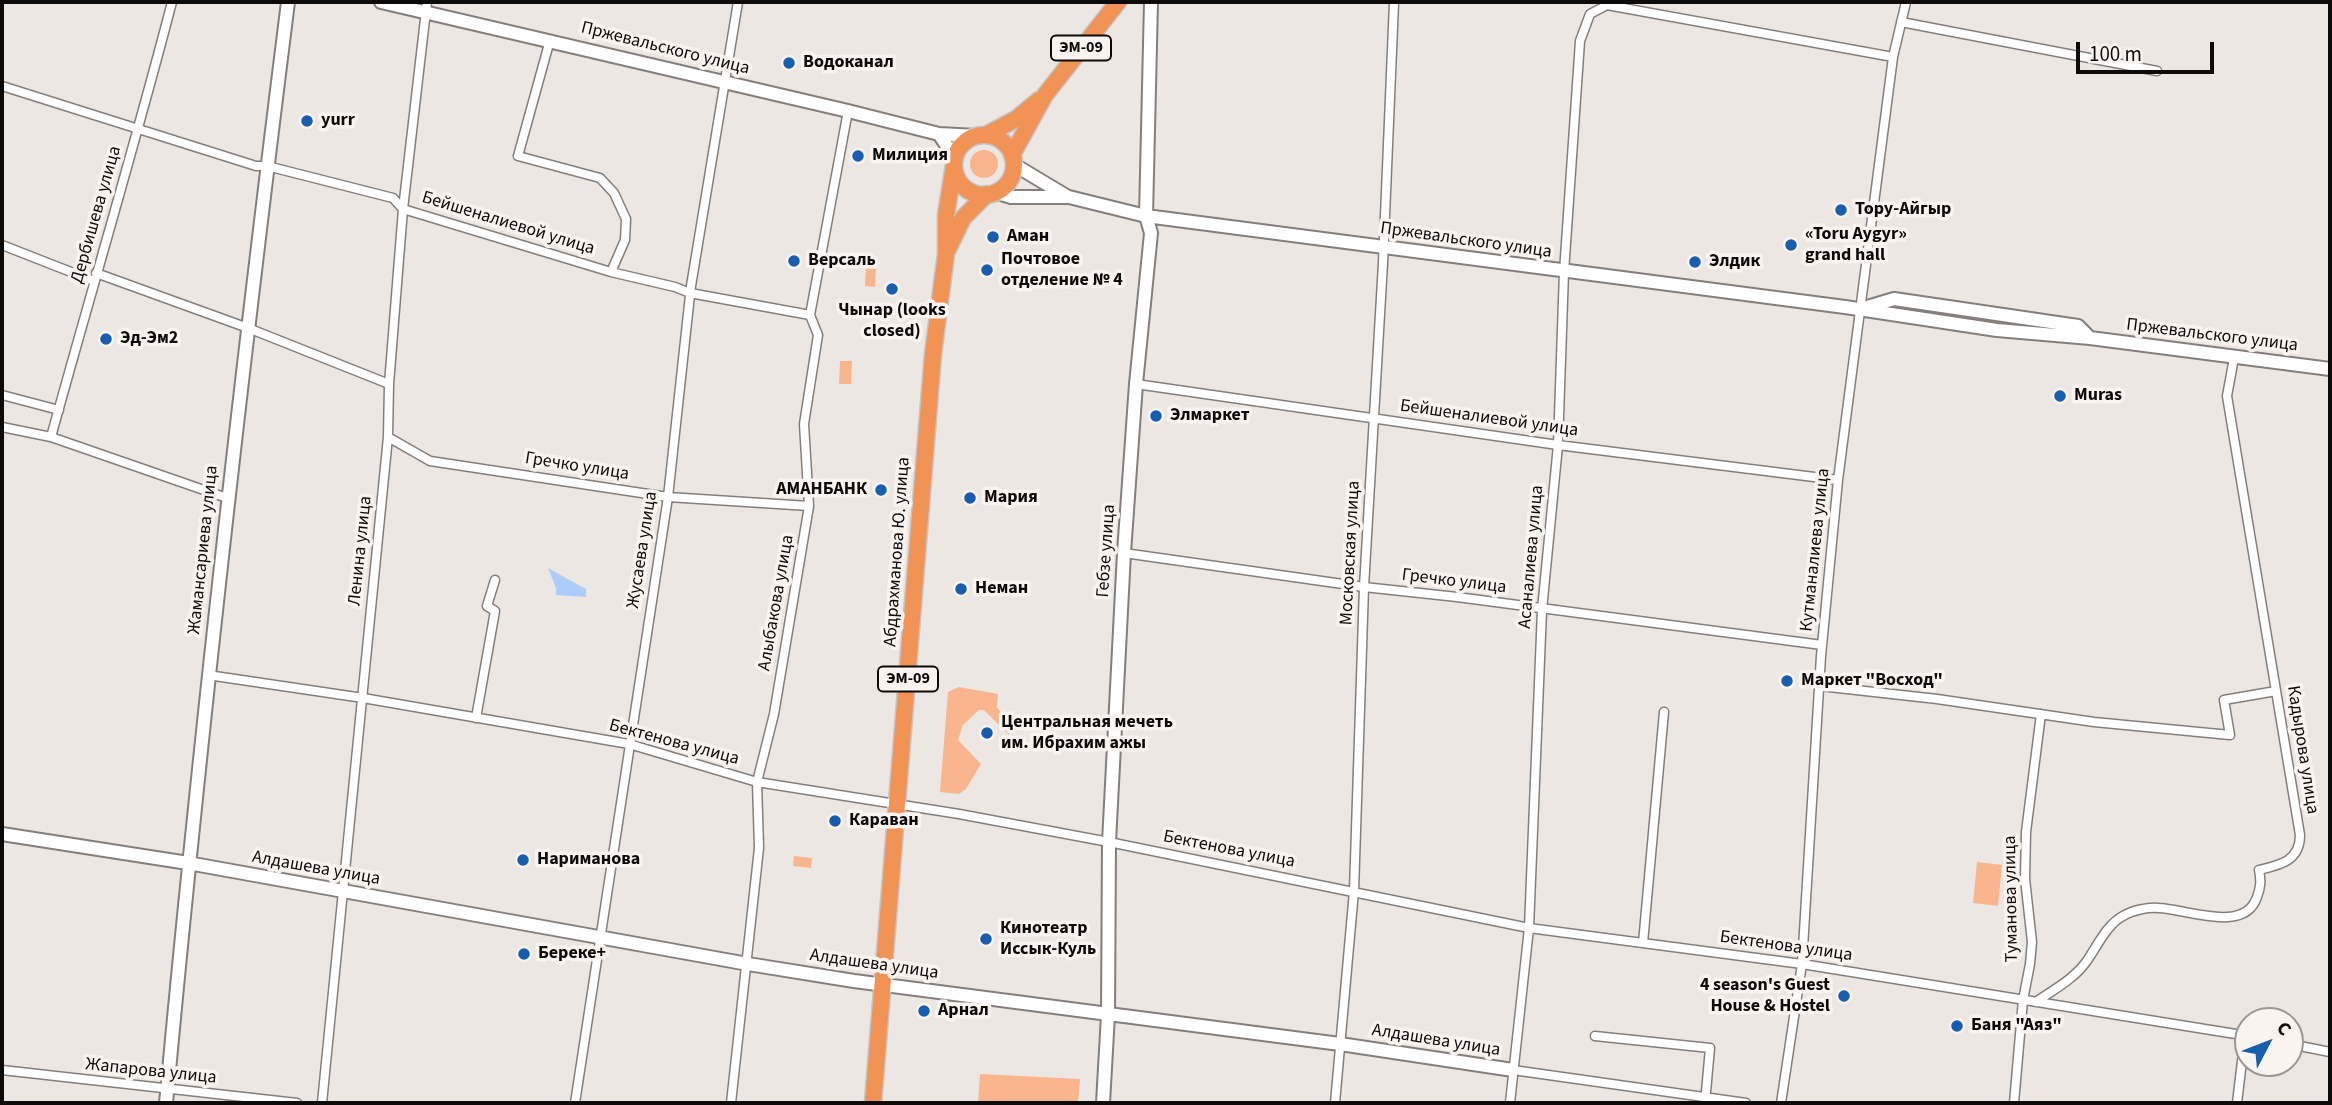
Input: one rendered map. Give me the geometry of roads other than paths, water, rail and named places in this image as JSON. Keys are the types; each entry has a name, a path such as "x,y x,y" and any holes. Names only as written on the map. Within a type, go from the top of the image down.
{"highway":[{"name":"ЭМ-09","path":"991,193 1009,181 1013,159 1045,95 1118,2"},
{"name":"ЭМ-09","path":"955,162 963,144 1016,119 1045,95"},
{"path":"982,135 1002,141 1013,159"},
{"path":"955,162 958,180 963,186 978,194 991,193"},
{"name":"Абдрахманова Ю. улица","path":"873,1103 899,805 933,354 946,254 946,215 955,162"},
{"name":"Абдрахманова Ю. улица","path":"946,254 963,218 991,193"}],"main road":[{"name":"Жамансариева улица","path":"167,1097 188,863 227,498 288,2"},
{"name":"Пржевальского улица","path":"381,2 426,6 550,40 939,134 982,135"},
{"name":"Гебзе улица","path":"1103,1103 1108,1015 1109,842 1124,553 1136,384 1151,233 1146,216 1151,2"},
{"path":"939,134 955,162"},
{"name":"Пржевальского улица","path":"1013,159 1069,197"},
{"name":"Пржевальского улица","path":"991,193 1010,197 1069,197 1146,216 1997,330 2090,338 2330,369"},
{"name":"Алдашева улица","path":"2,834 188,863 748,964 1513,1070"}],"street":[{"name":"Дербишева улица","path":"51,437 172,2"},
{"name":"Жусаева улица","path":"575,1103 668,496 690,293 738,2"},
{"name":"Кутманалиева улица","path":"1781,1103 1802,964 1822,645 1838,480 1893,57 1906,2"},
{"name":"Московская улица","path":"1335,1103 1354,891 1364,587 1394,3"},
{"name":"Асаналиева улица","path":"1510,1103 1529,928 1542,610 1558,445 1564,272 1580,41 1590,14 1607,5 1893,57"},
{"name":"Ленина улица","path":"322,1103 388,438 389,384 403,209 426,6"},
{"path":"1901,22 2157,71"},
{"path":"550,40 518,156 600,178 614,193 626,219 625,240 611,272"},
{"name":"Бейшеналиевой улица","path":"2,86 256,166 267,166 393,198 403,209 611,272 690,293 810,315"},
{"name":"Алыбакова улица","path":"731,1103 760,848 757,782 774,714 809,506 804,424 818,335 810,315 848,111"},
{"path":"2,245 248,328 389,384"},
{"name":"Кадырова улица","path":"2036,1002 2086,963 2114,922 2122,916 2141,909 2158,908 2218,918 2235,916 2246,911 2256,901 2261,883 2259,870 2284,864 2295,854 2300,843 2227,396 2234,358"},
{"name":"Бейшеналиевой улица","path":"1136,384 1558,445 1838,480"},
{"path":"2,395 59,410"},
{"path":"2,427 51,437 227,498"},
{"name":"Гречко улица","path":"388,438 430,461 668,496 809,506"},
{"name":"Гречко улица","path":"1124,553 1364,587 1822,645"},
{"path":"476,718 495,611 487,606 495,580"},
{"name":"Бектенова улица","path":"208,675 363,698 629,744 757,782 1109,842 1529,928 1802,964 2234,1034"},
{"path":"1820,686 1937,699 2094,722 2230,735 2224,700 2276,691"},
{"path":"1643,943 1664,712"},
{"name":"Туманова улица","path":"2014,1103 2023,1000 2032,942 2025,879 2026,832 2041,714"},
{"path":"1595,1036 1710,1048 1705,1101"},
{"path":"2304,1047 2330,1052"},
{"name":"Жапарова улица","path":"2,1070 167,1097 297,1103"},
{"name":"Алдашева улица","path":"1513,1070 1705,1101 1746,1103"},
{"path":"2237,1103 2240,1077"}],"water":[{"path":"548,568 586,589 586,597 556,595"}],"place":[{"name":"Водоканал","path":"789,63"},
{"name":"yurr","path":"307,121"},
{"name":"Милиция","path":"858,156"},
{"name":"Тору-Айгыр","path":"1841,210"},
{"name":"Аман","path":"993,237"},
{"name":"«Toru Aygyr» grand hall","path":"1791,245"},
{"name":"Версаль","path":"794,261"},
{"name":"Элдик","path":"1695,262"},
{"name":"Почтовое отделение № 4","path":"987,270"},
{"name":"Чынар (looks closed)","path":"892,289"},
{"name":"Эд-Эм2","path":"106,339"},
{"name":"Muras","path":"2060,396"},
{"name":"Элмаркет","path":"1156,416"},
{"name":"АМАНБАНК","path":"881,490"},
{"name":"Мария","path":"970,498"},
{"name":"Неман","path":"961,589"},
{"name":"Маркет \"Восход\"","path":"1787,681"},
{"name":"Центральная мечеть им. Ибрахим ажы","path":"987,733"},
{"name":"Караван","path":"835,821"},
{"name":"Нариманова","path":"523,860"},
{"name":"Кинотеатр Иссык-Куль","path":"986,939"},
{"name":"Береке+","path":"524,954"},
{"name":"4 season's Guest House & Hostel","path":"1844,996"},
{"name":"Арнал","path":"924,1011"},
{"name":"Баня \"Аяз\"","path":"1957,1026"}]}
